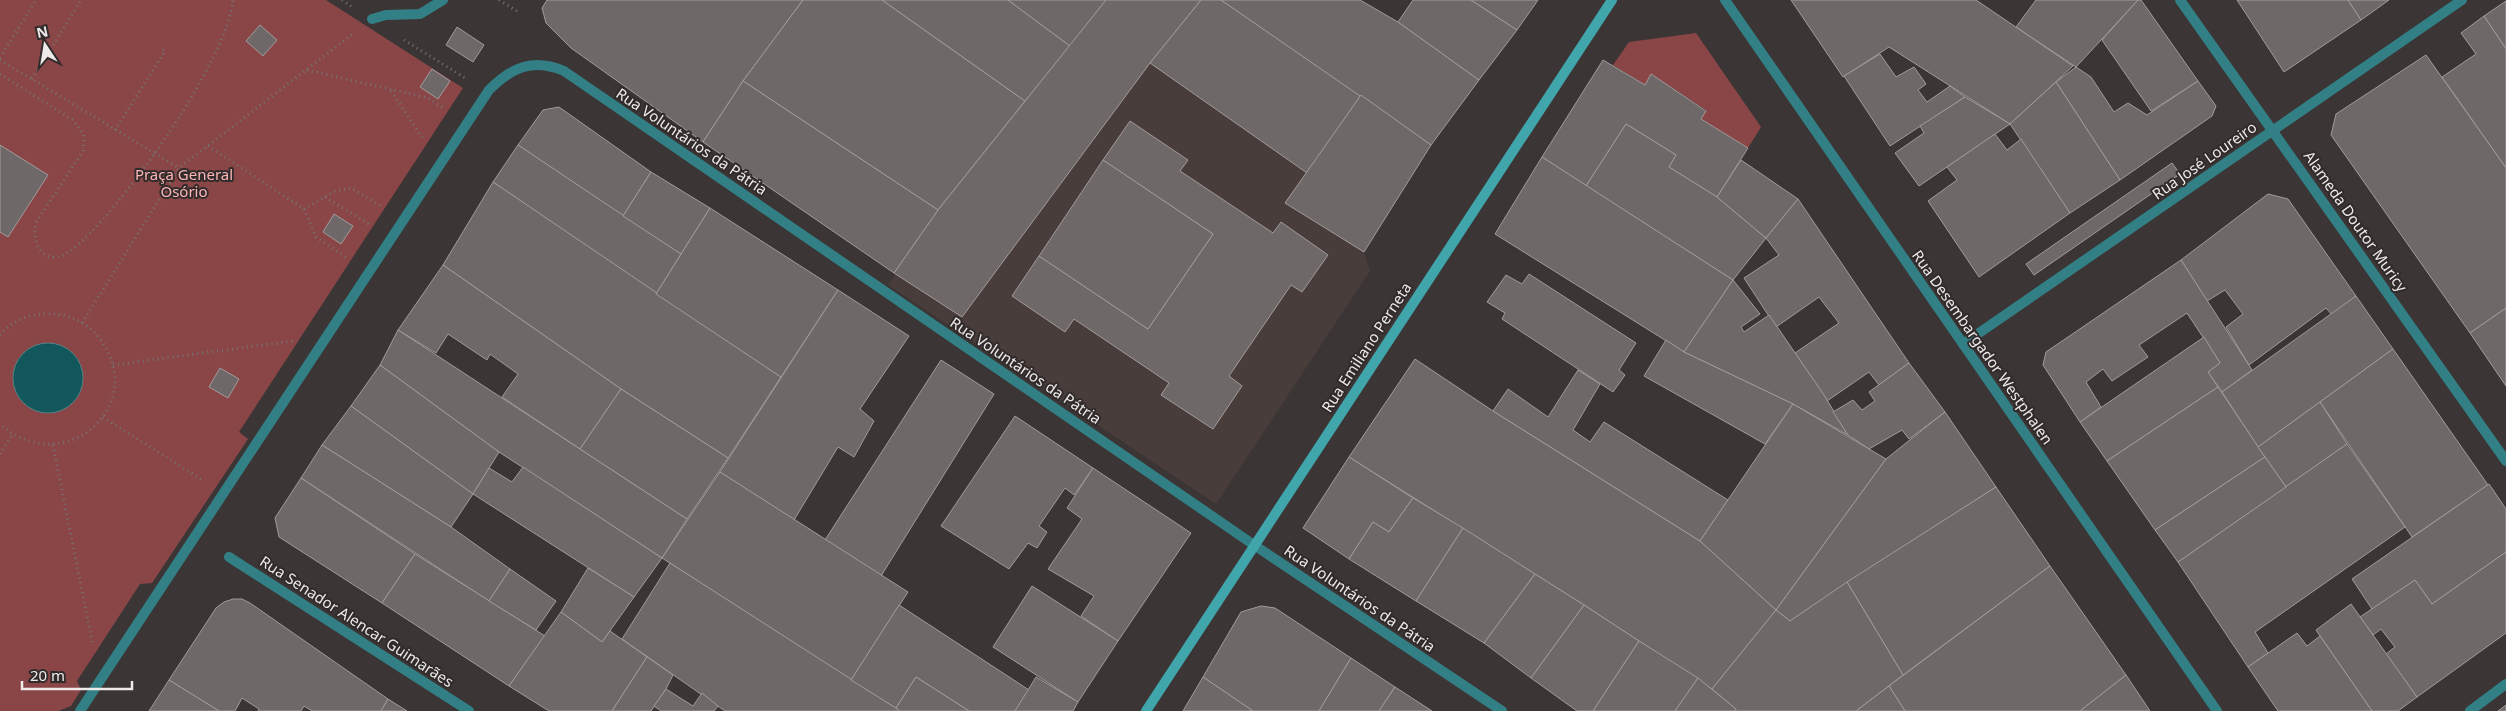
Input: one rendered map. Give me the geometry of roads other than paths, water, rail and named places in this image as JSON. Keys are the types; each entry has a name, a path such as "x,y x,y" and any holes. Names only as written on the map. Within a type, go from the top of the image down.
{"main road":[{"name":"Rua Emiliano Perneta","path":"1146,711 1612,0"}],"street":[{"path":"372,19 386,15 420,14 443,0"},
{"name":"Rua Desembargador Westphalen","path":"1725,0 2217,711"},
{"name":"Alameda Doutor Muricy","path":"2180,0 2506,461"},
{"name":"Rua José Loureiro","path":"1963,344 2462,0"},
{"name":"Rua Voluntários da Pátria","path":"80,711 489,90 505,74 530,65 547,64 564,71 1254,546 1502,711"},
{"name":"Rua Senador Alencar Guimarães","path":"229,557 469,711"},
{"path":"2470,711 2506,684"}],"water":[{"path":"41,343 55,343 68,349 77,358 83,371 81,391 73,403 55,413 41,413 28,407 19,398 13,385 13,371 19,358 28,349"}],"park label":[{"name":"Praça General Osório","path":"184,182"}]}
